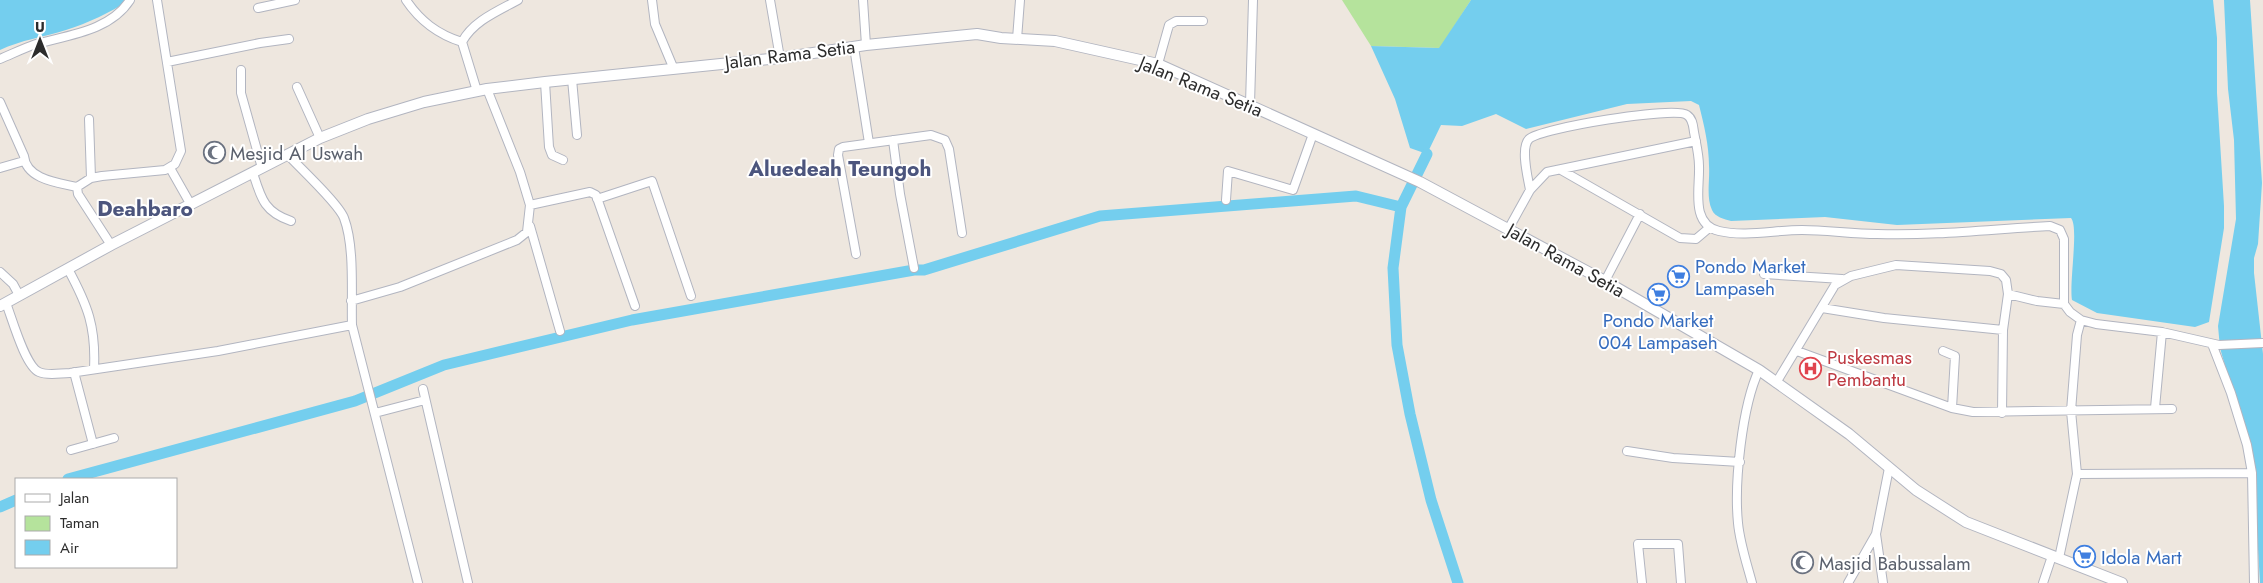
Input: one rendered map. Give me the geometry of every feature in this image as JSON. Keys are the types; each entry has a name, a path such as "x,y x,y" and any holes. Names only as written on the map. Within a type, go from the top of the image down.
{"street":[{"path":"0,59 23,48 89,29 120,13 130,0"},
{"path":"0,102 24,156 24,161 39,176 49,181 78,187 91,178 170,168 177,161 181,151 157,0"},
{"path":"258,8 295,0"},
{"path":"351,301 400,286 517,240 527,232 530,205 520,172 462,42 447,37 426,24 406,0"},
{"path":"462,42 466,35 482,20 518,0"},
{"path":"652,0 656,28 673,67"},
{"path":"770,0 780,58"},
{"path":"862,0 866,45"},
{"path":"1017,39 1020,0"},
{"path":"1250,104 1254,0"},
{"path":"1158,64 1168,25 1176,21 1203,20"},
{"name":"Jalan Rama Setia","path":"3,304 111,245 320,138 368,119 424,102 482,90 572,78 780,58 866,45 977,34 1055,42 1158,64 1420,182 1605,281 1759,370 1849,434 1916,490 1966,522 2122,583"},
{"path":"167,62 260,42 289,39"},
{"path":"854,47 869,143"},
{"path":"241,70 241,93 265,205 276,215 291,221"},
{"path":"572,78 577,135"},
{"path":"545,82 549,147 552,156 563,160"},
{"path":"297,87 320,138"},
{"path":"1530,190 1525,156 1526,144 1533,136 1552,130 1624,117 1678,112 1687,114 1691,119 1699,165 1700,212 1704,224 1709,228 1732,233 1818,230 1876,234 2050,226 2060,230 2064,239 2064,304 2070,312 2081,320 2162,332 2215,344 2263,343"},
{"path":"89,119 91,178"},
{"path":"1226,200 1228,171 1293,190 1313,134"},
{"path":"856,254 838,151 843,147 931,135 945,140 949,149 962,233"},
{"path":"893,140 900,194 914,268"},
{"path":"1508,228 1530,190 1547,172 1601,159 1696,141"},
{"path":"288,155 337,206 344,217 349,238 352,325 418,583"},
{"path":"0,168 24,161"},
{"path":"170,168 191,205"},
{"path":"1561,170 1684,240 1696,239 1709,228"},
{"path":"597,199 652,181 691,296"},
{"path":"78,187 78,194 111,245"},
{"path":"530,205 590,192 596,195 635,306"},
{"path":"1605,281 1640,214"},
{"path":"529,221 560,331"},
{"path":"1764,274 1843,279 1896,265 1981,270 2000,274 2006,280 2008,294 2003,330 2002,413"},
{"path":"68,269 80,291 92,322 94,369"},
{"path":"0,272 13,284 19,295"},
{"path":"1776,383 1835,285 1843,279"},
{"path":"2008,294 2064,304"},
{"path":"3,304 30,365 45,373 74,372 218,351 352,325"},
{"path":"1822,308 1884,318 2003,330"},
{"path":"2043,583 2055,557 2077,474 2071,411 2077,336 2081,320"},
{"path":"2155,408 2162,332"},
{"path":"2215,344 2247,445 2252,473 2254,583"},
{"path":"1797,350 1952,408 1972,412 2172,409"},
{"path":"1943,351 1955,356 1952,408"},
{"path":"1752,583 1738,524 1740,462 1747,405 1752,384 1759,370"},
{"path":"74,372 93,444"},
{"path":"423,389 468,583"},
{"path":"375,412 425,400"},
{"path":"71,450 114,438"},
{"path":"1626,451 1673,458 1740,462"},
{"path":"1848,583 1876,534 1889,468"},
{"path":"2077,474 2252,473"},
{"path":"1876,534 1883,583"},
{"path":"1642,583 1638,544 1678,544 1681,583"}],"green space":[{"path":"1342,0 1471,0 1440,48 1371,46"}],"water":[{"path":"0,0 129,0 107,13 82,24 0,50"},
{"path":"1471,0 2213,0 2217,38 2217,93 2224,228 2209,322 2195,327 2097,313 2072,300 2074,232 2071,218 1897,225 1825,217 1731,221 1720,217 1713,212 1709,200 1708,150 1699,105 1691,101 1627,104 1526,129 1496,114 1462,126 1441,125 1427,154 1410,148 1395,99 1371,46 1439,48"},
{"path":"2224,0 2250,0 2262,183 2254,273 2263,354 2263,583 2260,583 2253,464 2220,348 2218,326 2236,219 2234,140 2228,89"}],"waterway":[{"path":"72,478 355,401 444,365 632,320 914,270 924,270 1100,216 1356,196 1401,207 1427,154"},
{"path":"1401,207 1393,268 1397,345 1410,414 1431,500 1458,583"},
{"path":"0,507 15,500"}],"place":[{"name":"Mesjid Al Uswah","path":"214,153"},
{"name":"Pondo Market Lampaseh","path":"1679,277"},
{"name":"Pondo Market 004 Lampaseh","path":"1658,294"},
{"name":"Puskesmas Pembantu","path":"1811,368"},
{"name":"Idola Mart","path":"2085,557"},
{"name":"Masjid Babussalam","path":"1803,563"}],"district":[{"name":"Aluedeah Teungoh","path":"840,169"},
{"name":"Deahbaro","path":"145,209"}]}
